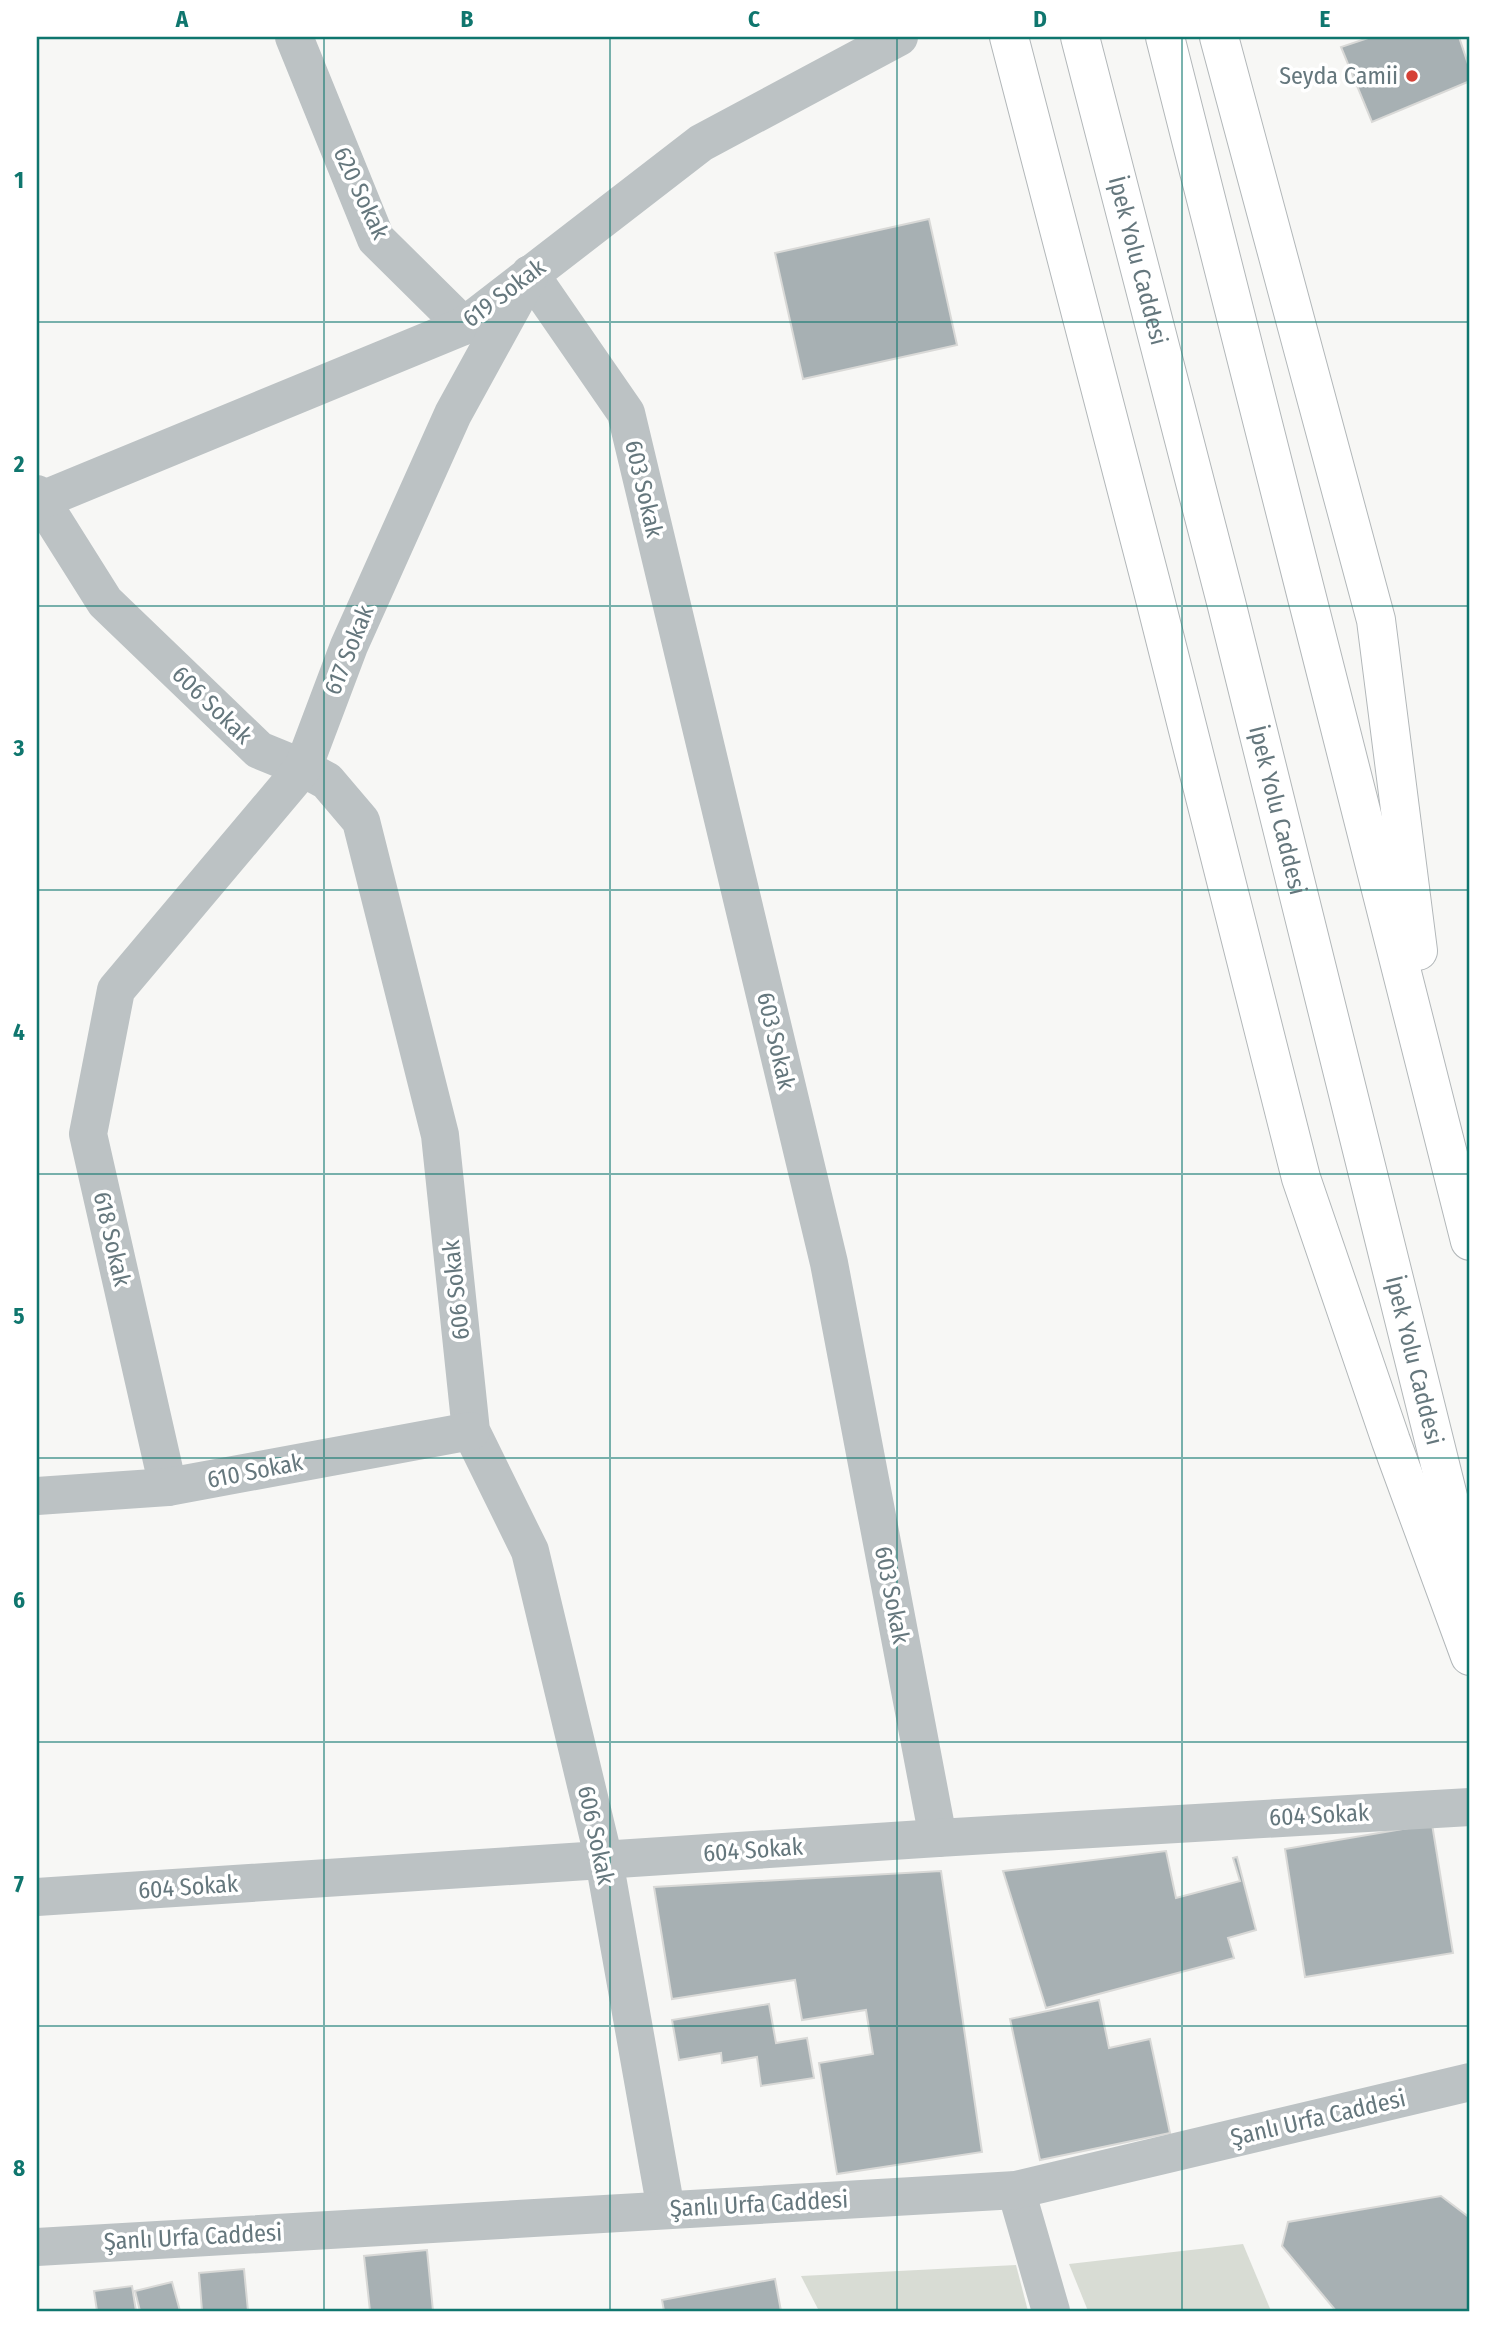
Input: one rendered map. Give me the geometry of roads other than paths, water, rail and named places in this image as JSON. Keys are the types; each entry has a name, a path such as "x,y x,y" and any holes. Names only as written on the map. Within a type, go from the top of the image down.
{"highway":[{"path":"1009,37 1152,587 1301,1178 1391,1441 1470,1656"},
{"name":"İpek Yolu Caddesi","path":"1080,37 1226,602 1470,1585"},
{"path":"1165,37 1470,1241"},
{"path":"1219,37 1377,620 1439,1120"}],"street":[{"name":"620 Sokak","path":"294,37 376,239 464,326"},
{"name":"619 Sokak","path":"38,499 464,326 701,143 899,37"},
{"name":"617 Sokak","path":"116,990 303,768 349,646 453,414 530,274"},
{"name":"603 Sokak","path":"530,274 626,413 829,1263 937,1838"},
{"name":"606 Sokak","path":"38,499 105,602 259,750 327,781 361,821 440,1135 471,1430 530,1551 604,1860 666,2210"},
{"name":"618 Sokak","path":"116,990 88,1134 168,1487"},
{"name":"610 Sokak","path":"37,1496 168,1487 471,1430"},
{"name":"604 Sokak","path":"37,1897 937,1838 1470,1807"},
{"name":"Şanlı Urfa Caddesi","path":"37,2247 1016,2190 1470,2082"},
{"path":"1016,2190 1051,2311"}],"place":[{"name":"Seyda Camii","path":"1412,76"}]}
